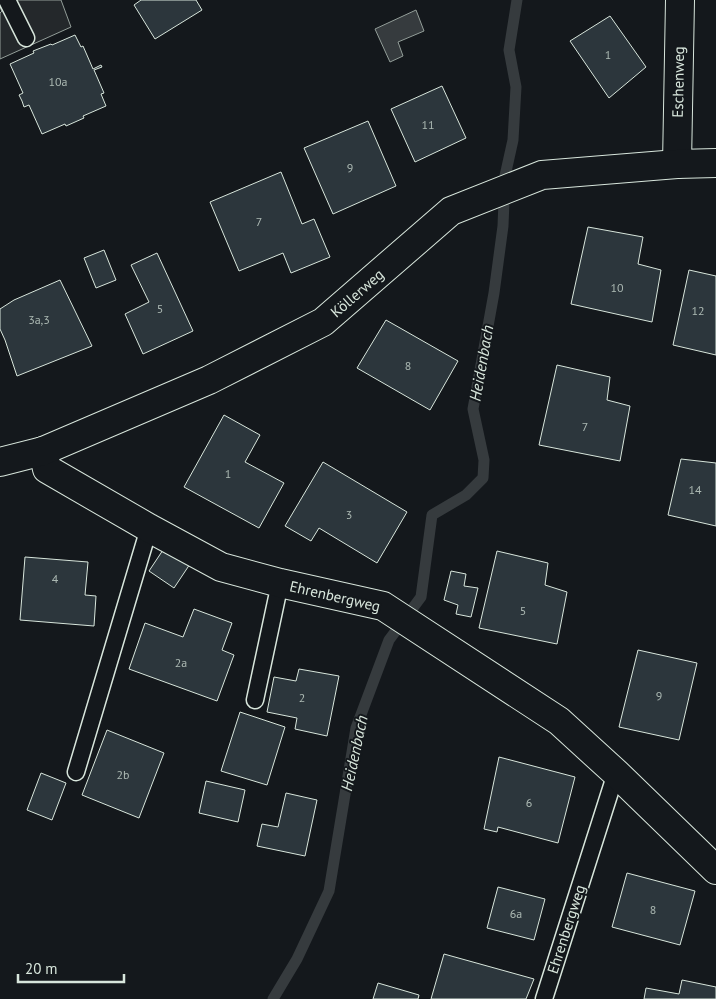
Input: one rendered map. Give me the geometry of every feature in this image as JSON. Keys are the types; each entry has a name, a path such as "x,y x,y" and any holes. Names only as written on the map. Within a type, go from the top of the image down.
{"street":[{"name":"Eschenweg","path":"677,164 680,0"},
{"name":"Köllerweg","path":"0,462 43,451 209,380 323,322 451,211 542,175 677,164 716,163"},
{"name":"Ehrenbergweg","path":"43,451 47,468 149,528 221,567 280,583 383,606 559,722 616,773 716,870"}],"lane":[{"path":"7,0 26,38"},
{"path":"76,772 149,528"},
{"path":"255,700 280,583"},
{"name":"Ehrenbergweg","path":"544,999 616,773"}],"shaded area":[{"path":"0,0 61,0 71,27 0,59 0,13 2,11"},
{"path":"416,10 424,31 398,42 403,56 390,62 375,29"}],"building":[{"path":"141,0 196,0 202,10 155,39 134,5"},
{"path":"610,16 646,67 609,98 570,41"},
{"path":"75,35 81,47 83,46 93,69 101,65 102,67 94,70 104,93 101,94 106,106 66,126 65,124 42,134 29,105 24,107 19,95 23,93 10,64 34,53 33,51"},
{"path":"442,86 466,138 415,162 391,109"},
{"path":"368,121 396,186 333,214 304,148"},
{"path":"281,172 302,224 314,219 330,257 291,273 283,253 239,271 210,202"},
{"path":"588,227 643,237 638,264 661,270 652,322 571,304"},
{"path":"104,250 116,280 96,288 84,258"},
{"path":"157,253 193,331 143,354 125,314 149,302 131,265"},
{"path":"689,270 716,276 716,355 673,345"},
{"path":"60,280 92,346 17,376 0,329 0,309 14,300"},
{"path":"386,320 458,361 430,410 357,368"},
{"path":"557,365 610,377 607,400 630,406 620,461 539,445"},
{"path":"224,415 260,435 245,462 284,483 259,528 184,487"},
{"path":"681,459 716,463 716,526 668,515"},
{"path":"323,462 407,512 377,563 319,528 311,541 285,526"},
{"path":"165,547 190,564 174,588 149,571"},
{"path":"497,551 548,563 545,585 567,592 557,644 479,628"},
{"path":"25,557 88,562 85,595 96,596 94,626 20,620"},
{"path":"451,571 466,574 464,586 478,588 471,617 456,614 458,605 444,600"},
{"path":"194,609 232,623 222,650 234,655 217,701 129,669 145,623 183,637"},
{"path":"638,650 697,663 679,740 619,727"},
{"path":"299,669 339,676 327,736 295,729 297,718 267,712 274,677 296,681"},
{"path":"240,712 285,727 267,785 221,771"},
{"path":"107,730 164,753 139,818 82,795"},
{"path":"499,757 575,777 558,843 498,827 497,832 484,829"},
{"path":"41,773 66,783 52,820 27,810"},
{"path":"206,781 245,790 238,822 199,813"},
{"path":"286,793 317,800 305,856 257,846 262,824 278,827"},
{"path":"627,873 695,891 680,945 612,927"},
{"path":"498,887 545,899 534,940 487,928"},
{"path":"444,954 534,979 526,999 431,999"},
{"path":"682,980 716,987 716,999 644,999 646,988 679,994"},
{"path":"378,983 419,995 418,999 373,999"}],"waterway":[{"name":"Heidenbach","path":"273,999 297,959 329,891 356,728 389,640 421,597 432,515 466,495 483,478 484,460 473,409 494,293 503,226 505,176 513,140 516,87 509,50 517,0"}]}
